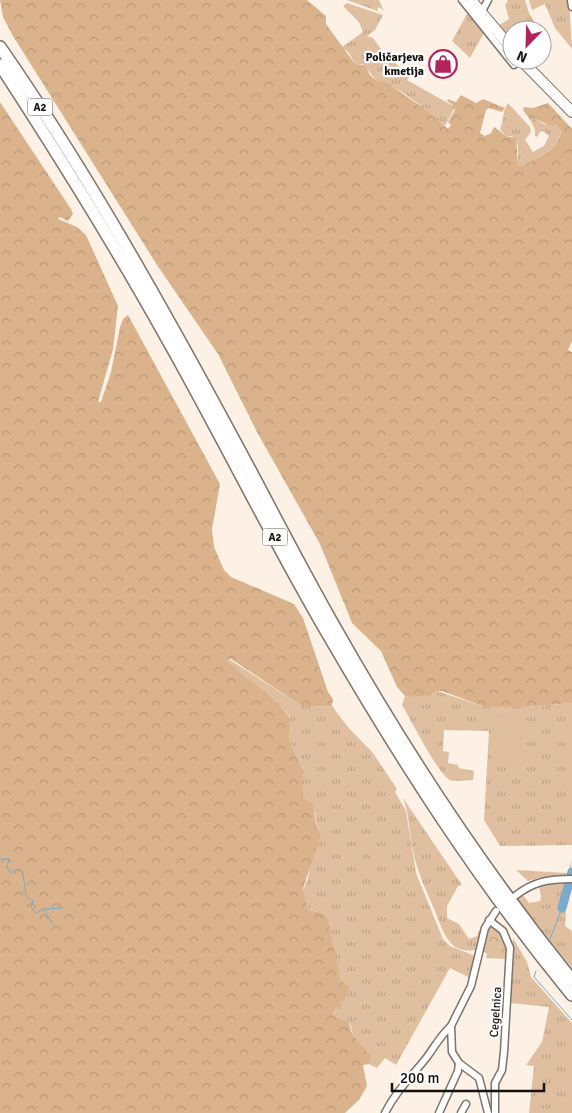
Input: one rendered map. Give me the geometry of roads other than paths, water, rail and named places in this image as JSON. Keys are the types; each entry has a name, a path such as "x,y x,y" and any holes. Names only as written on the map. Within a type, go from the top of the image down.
{"highway":[{"path":"0,39 2,55"},
{"name":"A2","path":"2,55 52,126 139,270 333,624 426,779 507,896 572,980"},
{"name":"A2","path":"2,55 168,339 326,630 419,786 497,900 572,995"}],"main road":[{"path":"471,0 502,37"},
{"path":"527,70 572,112"}],"street":[{"path":"462,0 502,44"},
{"path":"481,13 488,0"},
{"path":"571,0 572,7"},
{"path":"515,896 534,882 547,879 572,879"},
{"path":"385,1113 400,1087 451,1026 471,986 488,920 496,911"},
{"name":"Cegelnica","path":"488,920 503,931 510,948 504,1052 502,1070 495,1083 494,1113"},
{"path":"451,1026 450,1046 459,1063 480,1078 488,1113"},
{"path":"439,1113 458,1071 459,1063"},
{"path":"461,1113 466,1104"}],"waterway":[{"path":"0,859 9,859 7,867 11,873 17,869 23,873 26,896 33,901 31,907 36,913 44,909 52,923"},
{"path":"562,908 572,872"},
{"path":"44,909 63,908"},
{"path":"550,939 562,908"},
{"path":"536,971 534,977 572,1020"}],"place":[{"name":"Poličarjeva kmetija","path":"443,64"}]}
